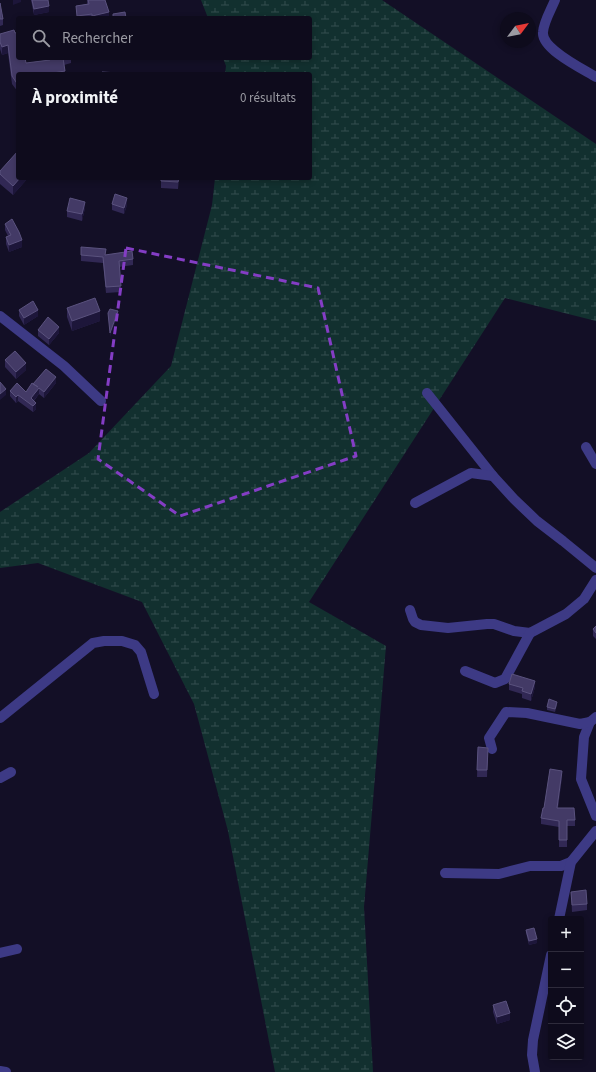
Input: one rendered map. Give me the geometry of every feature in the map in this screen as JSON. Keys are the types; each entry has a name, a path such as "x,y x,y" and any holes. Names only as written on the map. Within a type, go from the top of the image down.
{"street":[{"path":"555,0 542,34 545,42 553,50 596,77"},
{"path":"2,323 64,366 101,401"},
{"path":"427,393 493,476 514,499 537,521 596,568"},
{"path":"586,447 596,464"},
{"path":"415,503 471,472 493,476"},
{"path":"465,671 495,683 505,680 530,633 566,614 584,599 596,580"},
{"path":"410,610 415,622 420,625 448,628 494,624 530,633"},
{"path":"0,718 93,643 104,641 122,641 134,645 141,652 154,694"},
{"path":"492,749 489,738 506,712 527,713 580,724 593,719"},
{"path":"593,719 584,737 581,779 596,816"},
{"path":"0,778 11,772"},
{"path":"560,916 571,862 596,832"},
{"path":"445,873 499,874 530,866 561,866 571,862"},
{"path":"0,953 17,949"},
{"path":"535,1072 532,1055 533,1040 548,969"},
{"path":"0,1070 6,1072"}],"highlighted area":[{"path":"126,248 318,288 356,456 180,516 98,459"}],"green space":[{"path":"201,0 382,0 596,144 596,321 505,298 309,602 386,646 364,907 373,1072 275,1072 228,831 194,704 142,602 38,563 0,568 0,512 89,453 171,366 212,205 215,180 312,180 312,72 225,72 226,66 224,60 312,60 312,16 207,16"}],"building":[{"path":"32,0 48,0 49,6 34,9"},
{"path":"88,0 105,0 109,12 92,16 92,14 77,16 76,6 89,4"},
{"path":"0,3 3,19 0,19"},
{"path":"125,12 126,16 113,16 113,14"},
{"path":"14,30 16,33 16,60 25,60 26,63 63,60 65,71 16,72 16,82 12,76 8,45 2,47 0,42 0,34"},
{"path":"16,153 16,180 18,180 13,186 0,174 0,171"},
{"path":"161,180 178,180 178,182"},
{"path":"115,194 127,198 124,208 112,204"},
{"path":"70,198 85,202 82,214 67,211"},
{"path":"12,219 22,240 9,245 6,237 11,235 5,224"},
{"path":"81,247 106,249 105,255 132,251 133,259 119,261 121,286 106,287 103,257 81,255"},
{"path":"95,298 100,311 72,321 67,308"},
{"path":"33,301 38,310 24,318 19,310"},
{"path":"110,309 118,311 110,333 108,313"},
{"path":"48,317 59,327 49,339 38,330"},
{"path":"15,351 26,363 16,372 5,360"},
{"path":"46,369 56,377 44,392 39,388 31,398 36,403 33,406 18,395 16,397 10,391 17,383 26,392 32,383 33,384"},
{"path":"0,382 6,389 0,394"},
{"path":"596,626 596,633 593,629"},
{"path":"512,674 535,681 531,694 522,691 523,688 509,684"},
{"path":"549,699 557,702 555,709 547,707"},
{"path":"478,747 488,748 487,770 477,770"},
{"path":"550,769 562,771 557,808 574,808 575,820 567,820 567,840 559,840 559,821 541,818"},
{"path":"586,890 587,904 572,905 571,892"},
{"path":"534,928 537,939 529,941 526,930"},
{"path":"506,1001 510,1013 497,1017 493,1005"}]}
